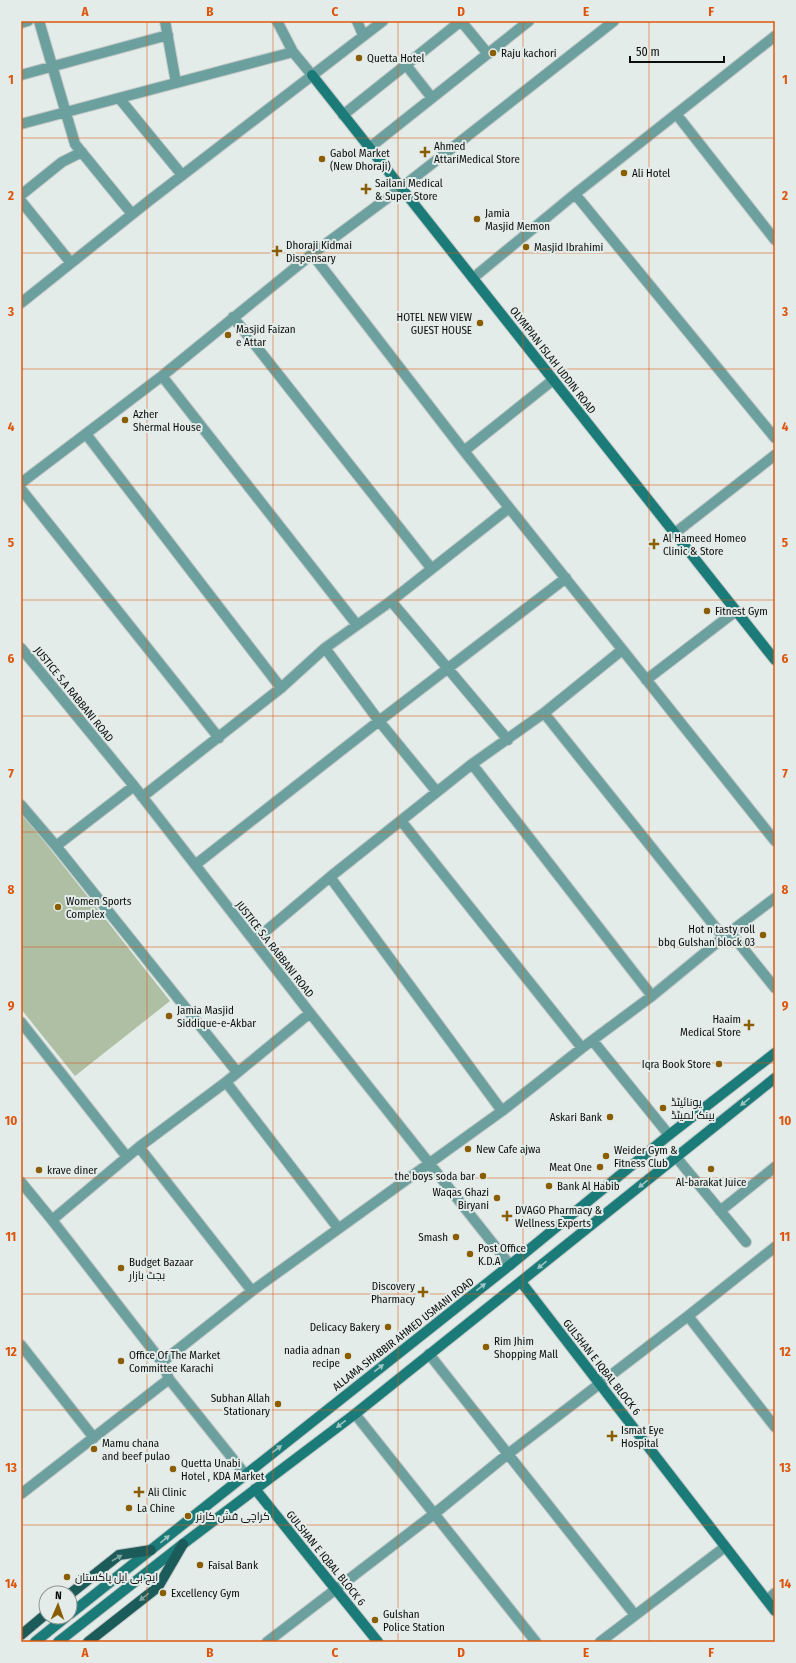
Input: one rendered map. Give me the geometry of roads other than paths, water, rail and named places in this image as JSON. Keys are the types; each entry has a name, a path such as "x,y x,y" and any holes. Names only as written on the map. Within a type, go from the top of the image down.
{"main road":[{"name":"OLYMPIAN ISLAH UDDIN ROAD","path":"312,75 775,660"},
{"name":"ALLAMA SHABBIR AHMED USMANI ROAD","path":"78,1608 510,1265 669,1135 775,1053"},
{"path":"58,1642 111,1599 355,1414 775,1078"},
{"name":"GULSHAN E IQBAL BLOCK 6","path":"521,1282 775,1610"},
{"name":"GULSHAN E IQBAL BLOCK 6","path":"255,1490 337,1589 378,1642"},
{"path":"88,1642 158,1587 183,1544"},
{"path":"78,1588 119,1555 151,1550"},
{"path":"21,1635 38,1621"},
{"path":"35,1642 56,1625"}],"street":[{"path":"21,23 28,21"},
{"path":"39,21 75,144 132,214"},
{"path":"165,21 176,83"},
{"path":"278,21 293,52 312,75"},
{"path":"357,21 363,35"},
{"path":"21,303 182,175 383,21"},
{"path":"343,115 462,21 488,54"},
{"path":"369,148 529,21"},
{"path":"21,483 162,376 312,254 401,188 614,21"},
{"path":"21,75 168,36"},
{"path":"473,278 575,194 677,115 775,36"},
{"path":"21,124 293,52"},
{"path":"406,65 432,98"},
{"path":"119,98 182,175"},
{"path":"677,115 775,240"},
{"path":"21,195 62,162 82,152"},
{"path":"575,194 775,438"},
{"path":"21,201 72,263"},
{"path":"312,254 464,451 775,841"},
{"path":"233,317 431,568"},
{"path":"162,376 357,625"},
{"path":"464,451 553,380"},
{"path":"86,434 281,688"},
{"path":"675,533 775,455"},
{"path":"21,490 219,738"},
{"path":"142,797 281,688 325,648 391,601 509,508"},
{"path":"195,865 447,668 566,578"},
{"path":"391,601 508,740"},
{"path":"646,680 736,611"},
{"name":"JUSTICE S.A RABBANI ROAD","path":"21,648 134,786 310,1013 430,1162 510,1265"},
{"path":"325,648 379,721 437,792"},
{"path":"254,941 472,764 508,740 544,713 622,650"},
{"path":"544,713 727,935 775,988"},
{"path":"472,764 652,996"},
{"path":"56,846 134,786"},
{"path":"21,805 56,846 237,1072"},
{"path":"402,822 582,1048"},
{"path":"330,878 502,1111"},
{"path":"162,1362 252,1290 502,1111 582,1048 652,996 775,898"},
{"path":"52,1220 127,1156 226,1082 310,1013"},
{"path":"21,1022 127,1156"},
{"path":"593,1041 669,1135"},
{"path":"226,1082 338,1228"},
{"path":"139,1147 252,1290"},
{"path":"676,1157 746,1242"},
{"path":"720,1211 775,1167"},
{"path":"21,1182 162,1362 169,1379 245,1474"},
{"path":"267,1642 434,1514 508,1454 688,1316 775,1247"},
{"path":"688,1316 775,1427"},
{"path":"21,1345 94,1438"},
{"path":"429,1354 635,1615"},
{"path":"22,1491 94,1438 169,1379"},
{"path":"355,1414 536,1642"},
{"path":"600,1642 725,1547"},
{"path":"766,1600 775,1593"}],"place":[{"name":"Raju kachori","path":"493,53"},
{"name":"Quetta Hotel","path":"359,58"},
{"name":"Ahmed AttariMedical Store","path":"425,152"},
{"name":"Gabol Market (New Dhoraji)","path":"322,159"},
{"name":"Ali Hotel","path":"624,173"},
{"name":"Sailani Medical & Super Store","path":"366,189"},
{"name":"Jamia Masjid Memon","path":"477,219"},
{"name":"Masjid Ibrahimi","path":"526,247"},
{"name":"Dhoraji Kidmai Dispensary","path":"277,251"},
{"name":"HOTEL NEW VIEW GUEST HOUSE","path":"480,323"},
{"name":"Masjid Faizan e Attar","path":"228,335"},
{"name":"Azher Shermal House","path":"125,420"},
{"name":"Al Hameed Homeo Clinic & Store","path":"654,544"},
{"name":"Fitnest Gym","path":"707,611"},
{"name":"Women Sports Complex","path":"58,907"},
{"name":"Hot n tasty roll bbq Gulshan block 03","path":"763,935"},
{"name":"Jamia Masjid Siddique-e-Akbar","path":"169,1016"},
{"name":"Haaim Medical Store","path":"749,1025"},
{"name":"Iqra Book Store","path":"719,1064"},
{"name":"یونائیٹڈ بینک لمیٹڈ","path":"663,1108"},
{"name":"Askari Bank","path":"610,1117"},
{"name":"New Cafe ajwa","path":"468,1149"},
{"name":"Weider Gym & Fitness Club","path":"606,1156"},
{"name":"Meat One","path":"600,1167"},
{"name":"Al-barakat Juice","path":"711,1169"},
{"name":"krave diner","path":"39,1170"},
{"name":"the boys soda bar","path":"483,1176"},
{"name":"Bank Al Habib","path":"549,1186"},
{"name":"Waqas Ghazi Biryani","path":"497,1198"},
{"name":"DVAGO Pharmacy & Wellness Experts","path":"507,1216"},
{"name":"Smash","path":"456,1237"},
{"name":"Post Office K.D.A","path":"470,1254"},
{"name":"Budget Bazaar بجٹ بازار","path":"121,1268"},
{"name":"Discovery Pharmacy","path":"423,1292"},
{"name":"Delicacy Bakery","path":"388,1327"},
{"name":"Rim Jhim Shopping Mall","path":"486,1347"},
{"name":"nadia adnan recipe","path":"348,1356"},
{"name":"Office Of The Market Committee Karachi","path":"121,1361"},
{"name":"Subhan Allah Stationary","path":"278,1404"},
{"name":"Ismat Eye Hospital","path":"612,1436"},
{"name":"Mamu chana and beef pulao","path":"94,1449"},
{"name":"Quetta Unabi Hotel , KDA Market","path":"173,1469"},
{"name":"Ali Clinic","path":"139,1492"},
{"name":"La Chine","path":"129,1508"},
{"name":"کراچی فش کارنر","path":"188,1516"},
{"name":"Faisal Bank","path":"200,1565"},
{"name":"ایچ بی ایل پاکستان","path":"67,1577"},
{"name":"Excellency Gym","path":"163,1593"},
{"name":"Gulshan Police Station","path":"375,1620"}]}
